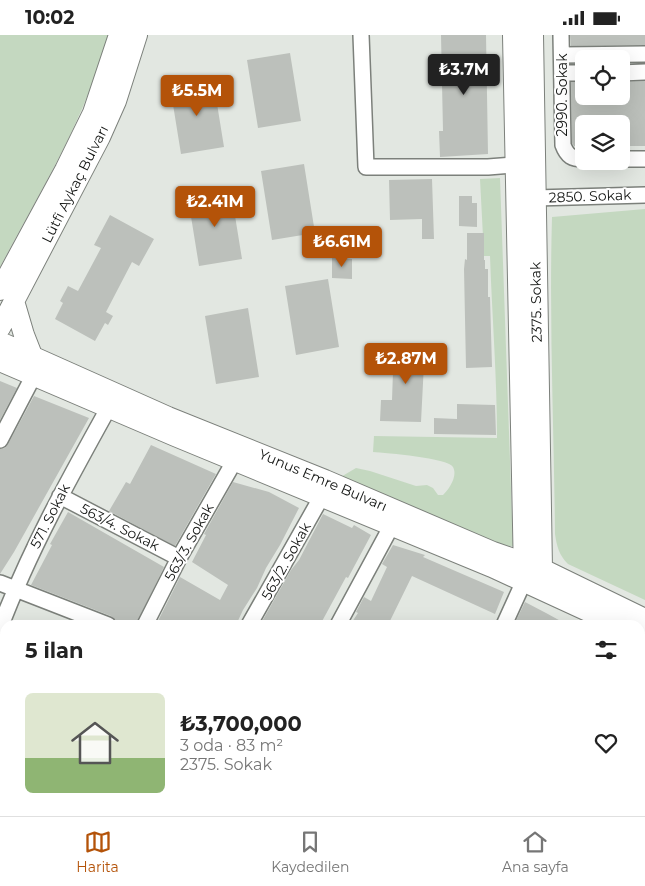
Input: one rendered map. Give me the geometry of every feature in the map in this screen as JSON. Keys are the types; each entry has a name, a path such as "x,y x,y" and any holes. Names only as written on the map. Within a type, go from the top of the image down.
{"main road":[{"path":"34,367 24,335 7,295 93,113 119,35"},
{"name":"Lütfi Aykaç Bulvarı","path":"0,328 7,295 100,137 116,101 137,35"},
{"name":"2375. Sokak","path":"513,35 514,165 525,199"},
{"name":"2375. Sokak","path":"531,575 525,199 533,35"},
{"name":"Yunus Emre Bulvarı","path":"0,342 34,367"},
{"name":"Yunus Emre Bulvarı","path":"0,361 34,367 165,423 325,480 486,549 608,620"},
{"name":"Yunus Emre Bulvarı","path":"165,423 234,460 392,525 531,575 645,619"}],"street":[{"path":"360,35 366,167 488,167 514,165"},
{"name":"2990. Sokak","path":"562,35 563,145 566,154 575,158"},
{"path":"563,55 645,54"},
{"path":"630,73 645,72"},
{"path":"563,73 575,73"},
{"path":"630,159 645,159"},
{"name":"2850. Sokak","path":"525,199 645,195"},
{"path":"0,440 34,367"},
{"name":"571. Sokak","path":"3,620 15,588 60,496 112,400"},
{"name":"563/3. Sokak","path":"148,620 234,460"},
{"name":"563/4. Sokak","path":"60,496 180,558"},
{"name":"563/2. Sokak","path":"252,620 322,496"},
{"path":"341,620 392,525"},
{"path":"507,620 531,575"},
{"path":"0,583 95,620"}],"green space":[{"path":"0,35 108,35 99,66 75,125 0,267"},
{"path":"500,178 513,546 504,547 339,478 356,468 416,486 427,485 433,488 438,495 443,495 454,478 453,467 440,461 373,452 374,436 497,438 490,256 484,256 480,179"},
{"path":"645,209 645,600 568,564 560,554 555,534 551,296 552,217"}],"building":[{"path":"441,35 486,35 488,154 440,157 439,131 443,131"},
{"path":"570,35 645,35 645,45 571,46"},
{"path":"290,53 301,121 258,128 247,60"},
{"path":"213,79 224,147 181,154 170,86"},
{"path":"645,81 645,146 630,146 630,115 575,115 574,146 572,143 571,82 575,82 575,105 630,105 630,82"},
{"path":"304,164 315,233 272,240 261,171"},
{"path":"432,179 434,239 422,239 422,219 390,220 389,180"},
{"path":"231,191 242,259 199,266 188,198"},
{"path":"459,196 472,196 472,203 477,203 477,227 459,226"},
{"path":"110,215 154,239 139,266 132,262 106,312 113,316 108,325 105,323 95,341 55,319 63,303 60,301 68,286 78,291 101,248 94,245"},
{"path":"467,233 484,233 484,260 485,269 488,269 488,297 490,297 492,367 466,368 464,269 465,259 467,260"},
{"path":"332,258 352,259 352,279 332,278"},
{"path":"328,279 339,347 296,355 285,286"},
{"path":"248,308 259,377 216,384 205,316"},
{"path":"394,343 425,344 421,422 380,421 381,400 392,400"},
{"path":"0,381 17,388 0,420"},
{"path":"34,396 89,418 0,574 0,449 5,448 8,444"},
{"path":"457,404 495,405 496,435 434,434 434,418 457,419"},
{"path":"151,445 216,474 175,546 109,511 126,482 130,484"},
{"path":"233,482 269,492 299,508 238,620 158,620 180,577 220,600 228,585 192,562 206,535 204,534"},
{"path":"68,512 164,567 138,620 115,620 111,616 31,585 52,545 50,544"},
{"path":"323,514 352,528 354,525 371,535 323,620 263,620 291,570 299,560"},
{"path":"393,545 425,555 423,557 504,592 495,614 412,576 390,620 353,620 364,597 371,601 387,567 382,564"},
{"path":"525,602 559,620 516,620"}]}
